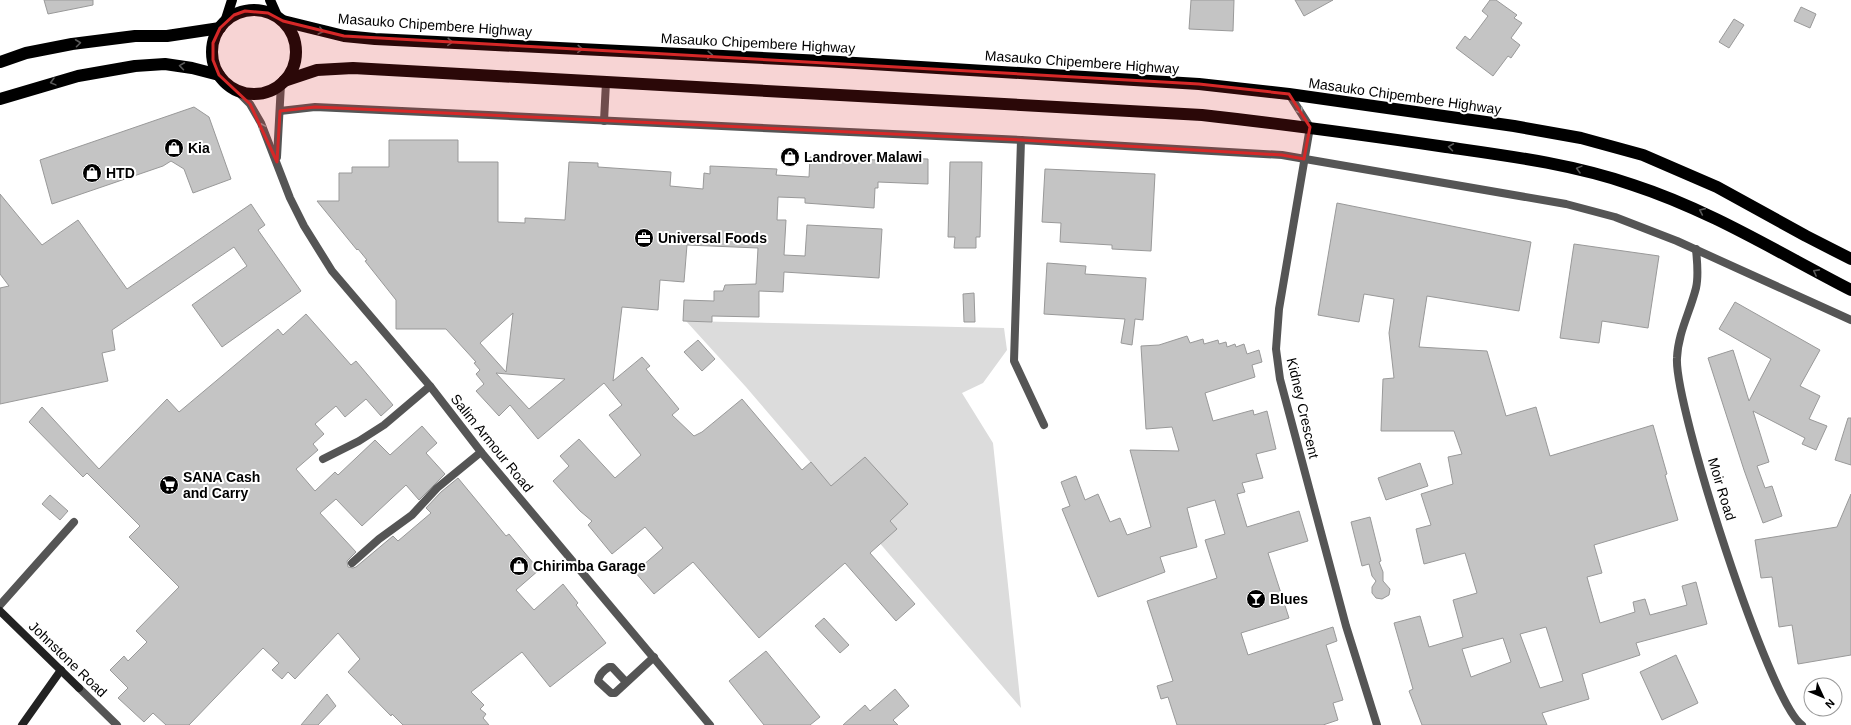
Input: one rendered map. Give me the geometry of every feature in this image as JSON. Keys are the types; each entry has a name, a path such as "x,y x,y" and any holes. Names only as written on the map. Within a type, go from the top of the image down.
{"highway":[{"path":"0,62 26,53 72,44 135,36 167,36 222,25 240,13 257,10 268,12 281,20 291,32 295,44 296,57 292,70 282,83"},
{"name":"Masauko Chipembere Highway","path":"281,20 352,37 823,61 1168,82 1289,94 1514,126 1581,138 1643,155 1717,187 1851,259"},
{"path":"222,25 213,44 213,60 219,76 237,91 248,94 260,94 271,90 282,83 317,70 353,68 1202,115 1310,127 1511,156 1576,168 1632,184 1704,212 1851,290"},
{"path":"0,99 78,76 135,66 165,64 192,68 219,76"}],"main road":[{"path":"222,25 232,0"},
{"path":"270,0 281,20"}],"street":[{"path":"604,121 606,82"},
{"name":"Salim Armour Road","path":"277,162 282,83"},
{"name":"Salim Armour Road","path":"237,91 250,104 261,123 290,198 304,226 332,271 430,386 481,452 710,725"},
{"path":"1289,94 1310,127"},
{"path":"280,111 315,106 1021,140 1282,155 1566,204 1615,217 1696,249 1851,320"},
{"name":"Kidney Crescent","path":"1310,127 1279,310 1276,349 1280,379 1346,626 1377,725"},
{"path":"1021,140 1014,361 1044,425"},
{"name":"Moir Road","path":"1696,249 1698,267 1696,288 1683,322 1676,359 1682,399 1739,592 1779,690 1792,714 1802,725"},
{"path":"323,459 359,441 378,429 430,386"},
{"path":"352,563 380,539 412,516 437,488 481,452"},
{"path":"0,604 74,522"},
{"name":"Johnstone Road","path":"0,611 117,725"},
{"path":"626,682 654,657"},
{"path":"22,725 61,670"}],"highlighted area":[{"path":"245,11 268,13 283,21 344,36 1199,84 1289,94 1310,127 1304,159 1282,155 1021,140 315,107 280,111 277,162 250,104 219,75 213,60 213,43 220,28 234,15"}],"shaded area":[{"path":"686,321 1004,328 1007,350 983,383 962,393 993,443 1021,708 746,387"}],"building":[{"path":"44,0 93,0 93,5 48,14"},
{"path":"1191,0 1234,0 1233,31 1189,29"},
{"path":"1295,0 1333,0 1304,16"},
{"path":"1490,0 1496,0 1517,15 1514,18 1522,23 1511,38 1520,45 1511,58 1508,56 1493,76 1456,48 1465,36 1470,40 1488,16 1482,11"},
{"path":"1801,7 1816,14 1810,28 1794,21"},
{"path":"1734,19 1744,25 1729,48 1719,42"},
{"path":"194,107 209,117 231,179 193,193 184,169 171,161 163,166 52,204 40,160"},
{"path":"389,140 458,140 458,162 498,162 498,222 525,223 525,218 565,220 569,162 598,163 598,167 671,172 670,186 703,189 704,173 710,174 710,166 777,169 776,175 809,177 810,157 900,161 900,158 928,159 928,184 878,182 878,188 875,188 874,208 805,203 805,198 778,197 777,220 786,220 784,255 805,256 807,225 882,229 879,278 784,272 783,292 759,291 759,317 712,316 712,322 683,321 684,300 714,301 714,291 723,291 725,285 756,284 758,248 687,245 684,282 660,280 658,310 622,307 613,381 642,357 650,366 646,369 679,409 672,415 694,436 702,432 742,399 802,470 811,462 831,486 865,457 908,504 890,521 897,529 870,553 915,604 896,621 845,563 759,638 693,562 654,594 635,572 663,548 645,527 612,554 588,525 592,521 580,511 553,481 569,466 560,456 579,439 615,478 641,455 609,415 622,405 604,383 538,439 510,405 499,416 476,391 484,384 476,374 480,370 474,363 476,362 446,329 396,329 396,300 365,261 367,260 317,201 339,201 339,173 352,173 352,167 389,167","holes":["513,313 506,372 480,343","496,373 507,374 565,379 529,409"]},
{"path":"950,162 982,162 980,237 976,237 976,248 954,248 955,237 948,237"},
{"path":"1045,169 1155,174 1151,251 1112,249 1112,245 1060,242 1061,223 1042,222"},
{"path":"0,194 42,245 78,220 127,289 251,204 265,225 258,230 301,291 222,347 192,305 247,266 234,247 112,330 115,350 102,353 108,381 0,404 0,288 9,286 0,274"},
{"path":"1337,203 1531,242 1519,311 1427,296 1419,347 1487,351 1506,416 1536,407 1550,456 1653,425 1678,520 1594,545 1602,573 1587,577 1600,623 1635,612 1633,602 1645,599 1650,615 1687,605 1682,586 1696,582 1707,624 1636,643 1640,655 1582,674 1589,699 1542,713 1547,725 1422,725 1409,691 1413,689 1394,623 1420,616 1429,647 1463,637 1453,600 1477,593 1465,553 1424,564 1416,529 1431,525 1421,494 1453,484 1448,457 1462,454 1454,431 1381,431 1383,379 1394,378 1389,333 1394,299 1364,294 1359,322 1318,315","holes":["1546,627 1563,681 1540,688 1520,634","1503,638 1511,662 1471,677 1462,649"]},
{"path":"1574,244 1659,256 1648,328 1602,321 1599,343 1560,338"},
{"path":"1047,263 1086,266 1085,274 1146,278 1143,320 1135,319 1132,345 1121,343 1125,319 1044,314"},
{"path":"974,293 975,322 964,322 963,294"},
{"path":"1735,302 1820,350 1800,386 1820,396 1809,419 1827,426 1816,450 1802,444 1805,438 1753,411 1769,462 1757,466 1765,488 1772,486 1782,516 1763,523 1744,470 1708,358 1733,350 1749,401 1771,359 1719,329"},
{"path":"306,314 351,365 356,361 393,405 381,416 366,399 345,417 336,406 315,424 324,434 313,444 318,450 296,469 315,491 335,472 338,475 375,440 390,455 422,426 437,443 426,453 445,474 419,500 406,485 362,526 336,499 320,513 356,552 347,561 348,567 356,567 393,536 398,541 431,513 426,508 441,492 458,478 506,536 509,534 539,570 516,590 534,610 563,584 578,603 576,605 606,643 550,687 522,652 471,692 484,705 480,709 486,714 483,718 489,725 403,725 392,714 391,716 348,672 360,659 338,633 295,679 288,672 282,679 272,670 279,663 263,648 189,725 166,725 153,713 144,722 118,698 128,688 110,670 124,656 128,661 147,642 136,631 179,587 129,537 140,526 87,473 83,477 29,422 42,407 99,469 167,399 179,412 278,329 283,335"},
{"path":"1187,336 1190,343 1203,339 1204,344 1218,340 1219,344 1226,342 1227,347 1235,344 1236,347 1244,344 1247,354 1259,350 1262,362 1252,365 1255,377 1205,393 1213,421 1253,410 1254,415 1267,411 1276,449 1256,454 1263,478 1242,483 1245,492 1237,494 1247,527 1299,511 1308,541 1268,553 1289,618 1241,633 1248,655 1333,627 1337,641 1326,645 1343,700 1333,703 1338,720 1323,725 1177,725 1168,697 1161,699 1157,686 1173,681 1147,601 1217,578 1205,540 1225,534 1215,500 1187,508 1197,547 1160,557 1165,572 1098,597 1062,509 1070,506 1061,482 1076,476 1085,500 1098,494 1110,522 1120,518 1127,535 1151,527 1130,450 1179,451 1172,427 1146,429 1141,346 1159,345"},
{"path":"698,340 715,359 702,371 684,352"},
{"path":"1848,418 1851,418 1851,465 1835,460"},
{"path":"1420,463 1428,486 1386,500 1378,478"},
{"path":"1851,494 1851,655 1798,664 1792,625 1779,627 1772,577 1761,578 1755,540 1837,527"},
{"path":"50,495 68,511 60,520 42,504"},
{"path":"1370,517 1381,561 1379,562 1383,572 1383,581 1390,589 1389,595 1382,599 1376,598 1372,593 1372,587 1376,581 1372,576 1369,564 1362,566 1351,522"},
{"path":"824,618 849,645 840,653 815,626"},
{"path":"766,651 820,717 810,725 764,725 729,681"},
{"path":"1676,655 1698,703 1662,720 1640,672"},
{"path":"895,689 909,706 893,720 898,725 843,725 865,705 870,711"},
{"path":"327,694 336,706 318,725 301,725"}],"place":[{"name":"Kia","path":"174,148"},
{"name":"Landrover Malawi","path":"790,157"},
{"name":"HTD","path":"92,173"},
{"name":"Universal Foods","path":"644,238"},
{"name":"SANA Cash and Carry","path":"169,485"},
{"name":"Chirimba Garage","path":"519,566"},
{"name":"Blues","path":"1256,599"}]}
